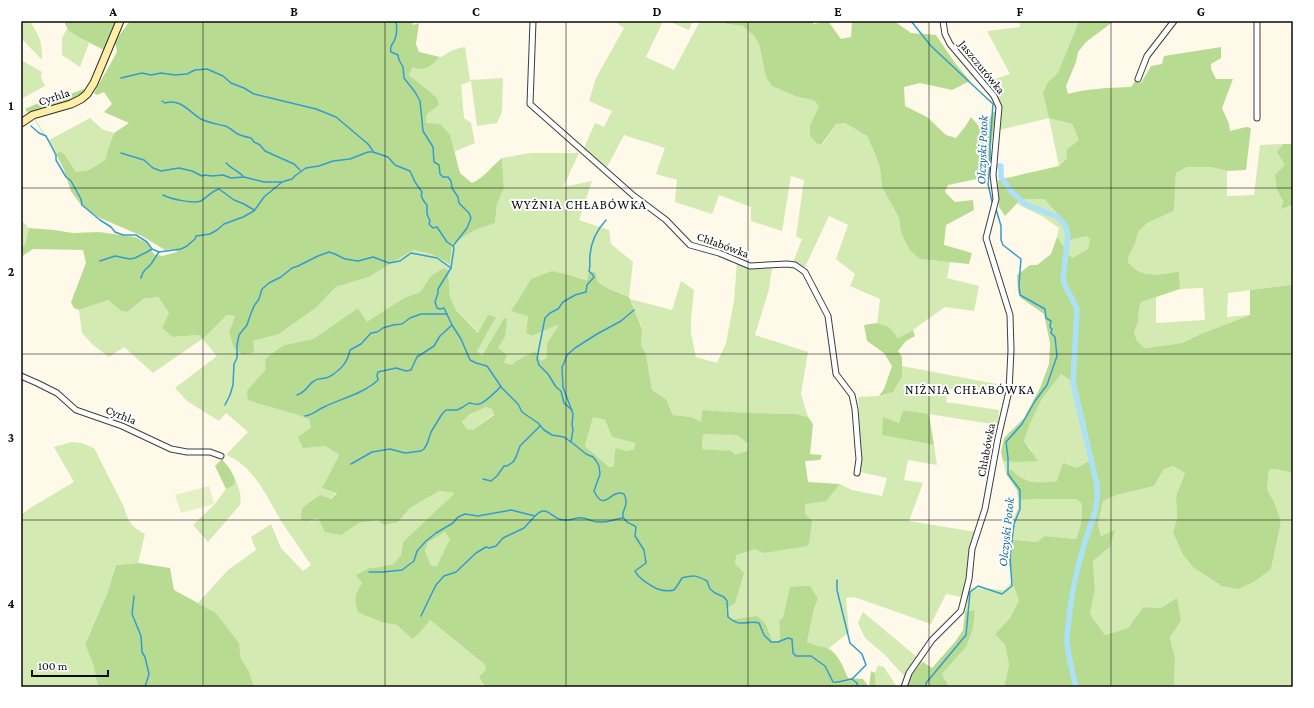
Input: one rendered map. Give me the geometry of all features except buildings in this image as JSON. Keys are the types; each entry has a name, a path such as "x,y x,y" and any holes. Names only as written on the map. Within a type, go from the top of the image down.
{"street":[{"name":"Cyrhla","path":"21,123 33,115 77,101 86,96 91,89 120,21"},
{"name":"Chłabówka","path":"533,21 530,104 634,196 666,220 690,245 719,253 750,266 787,264 795,265 804,272 828,316 836,374 852,395 855,409 859,459 856,473"},
{"name":"Jaszczurówka","path":"943,21 945,34 950,44 999,104 1000,110 993,175 996,199"},
{"path":"1138,79 1147,56 1174,21"},
{"path":"1257,21 1257,118"},
{"name":"Chłabówka","path":"904,687 909,672 932,640 961,610 969,579 972,549 985,509 998,438 1009,391 1011,350 1010,315 986,238 996,199"},
{"name":"Cyrhla","path":"21,376 57,393 76,410 122,426 170,449 187,452 210,452 221,456"}],"green space":[{"path":"21,21 32,21 31,23 40,41 42,60 21,38"},
{"path":"64,21 115,21 104,50 68,30"},
{"path":"130,21 412,21 413,25 419,23 416,44 419,52 440,57 428,67 421,69 413,67 409,75 437,98 439,105 427,114 426,123 440,124 450,135 460,173 472,183 484,175 502,158 504,188 497,204 495,223 475,230 452,244 450,264 431,254 413,250 369,277 336,287 317,307 279,334 253,341 254,352 243,355 234,348 229,332 235,316 227,315 203,339 198,335 173,337 162,328 169,313 158,297 143,299 128,312 121,311 108,300 79,310 74,308 71,302 86,263 83,250 33,249 21,257 21,247 25,245 29,228 73,233 99,232 135,237 147,243 154,254 162,256 177,252 175,249 165,250 142,236 100,218 81,205 71,191 64,170 56,154 60,151 65,155 76,172 89,170 105,160 114,133 129,123 104,112 112,104 104,92 97,95 94,93 117,52 115,41"},
{"path":"614,21 663,21 646,57 674,70 700,21 722,21 727,24 743,26 754,36 759,44 766,77 798,97 813,100 819,106 810,125 810,136 817,144 823,144 836,124 845,123 867,136 880,168 882,187 899,218 901,233 920,259 950,262 947,278 979,286 974,311 945,307 913,330 898,338 889,327 877,323 880,299 850,286 855,274 836,259 848,225 829,216 805,267 793,263 802,239 796,236 804,180 791,176 782,231 751,221 751,207 719,195 712,214 675,202 677,180 656,174 665,148 624,135 607,167 584,148 595,123 604,127 612,111 589,101 596,78 624,28"},
{"path":"668,21 693,21 689,30"},
{"path":"722,21 810,21 814,24 828,21 841,39 851,37 852,21 894,21 911,33 936,35 955,63 970,81 952,90 920,83 904,87 905,106 927,117 946,135 956,138 971,117 983,131 993,112 997,112 987,177 948,185 945,192 955,202 973,200 974,210 946,225 944,245 972,253 969,264 920,259 910,250 901,233 899,218 882,187 880,168 867,136 845,123 836,124 822,144 817,144 810,136 810,125 819,106 813,100 798,97 772,86 766,77 759,44 754,36 743,26 727,24"},
{"path":"1019,21 1079,21 1058,74 1048,82 1059,121 1072,124 1079,140 1067,149 1067,158 1059,166 1049,118 999,130 1002,108 1000,101 986,82 1010,74 987,31 1020,27"},
{"path":"1079,21 1114,21 1086,42 1078,52 1076,62 1066,86 1068,94 1091,89 1131,87 1135,81 1141,83 1151,66 1162,64 1164,56 1221,47 1221,58 1211,64 1211,69 1216,79 1233,79 1222,108 1229,124 1230,131 1246,127 1251,128 1246,170 1227,171 1211,167 1187,167 1176,173 1174,211 1147,223 1138,232 1135,243 1129,255 1128,263 1138,271 1148,274 1164,274 1179,271 1180,289 1141,302 1138,323 1134,332 1137,341 1145,348 1182,343 1203,333 1250,315 1250,290 1290,285 1293,286 1293,473 1275,469 1269,470 1267,489 1276,506 1281,522 1271,569 1255,581 1238,589 1222,586 1193,567 1183,555 1173,533 1177,518 1176,496 1185,473 1173,466 1164,469 1154,486 1117,495 1103,501 1098,525 1101,536 1115,530 1110,547 1093,561 1095,589 1090,614 1105,635 1128,628 1143,607 1161,608 1177,598 1181,621 1170,637 1175,658 1174,686 1171,687 1004,687 1009,665 1005,645 995,634 1010,618 1019,600 1012,582 1004,540 1037,542 1045,536 1076,539 1081,524 1082,504 1076,499 1023,500 1018,497 1017,490 1006,474 1011,469 1021,478 1032,482 1057,481 1063,463 1077,468 1094,458 1086,442 1086,427 1076,385 1061,374 1042,399 1024,441 1038,461 1003,461 1001,452 1004,438 1024,418 1040,388 1049,364 1050,343 1044,314 1021,298 1018,292 1017,275 1030,265 1037,265 1051,254 1057,237 1072,258 1088,249 1090,240 1087,236 1070,240 1069,229 1065,222 1044,199 1021,199 1005,216 999,207 998,180 1059,166 1067,158 1067,149 1079,140 1072,124 1049,118 1043,93 1048,82 1058,73"},
{"path":"67,29 89,43 80,67 62,55 62,38"},
{"path":"465,47 470,80 503,78 502,112 497,123 477,126 471,81 461,85 464,118 471,123 475,143 454,152 450,136 426,123 427,114 439,105 409,75 413,67 428,67 450,52"},
{"path":"21,60 42,72 41,77 45,86 21,99"},
{"path":"84,89 85,90 79,96 66,103 29,114 25,109 57,95 62,97"},
{"path":"90,118 102,129 114,133 105,160 89,170 76,172 65,155 60,151 56,154 35,119 49,140"},
{"path":"1283,144 1278,152 1286,165 1277,190 1283,201 1281,209 1293,205 1293,286 1290,285 1228,293 1227,317 1250,315 1203,333 1182,343 1145,348 1137,341 1134,332 1138,323 1141,302 1156,297 1156,323 1205,320 1203,288 1180,289 1179,271 1164,274 1148,274 1142,273 1128,263 1129,255 1138,232 1147,223 1174,211 1176,173 1187,167 1211,167 1227,171 1227,196 1254,195 1260,145"},
{"path":"1283,144 1293,144 1293,205 1281,209 1283,201 1277,190 1275,175 1285,165 1277,152"},
{"path":"531,153 579,153 563,187 592,181 579,220 609,230 611,244 633,262 629,297 609,289 598,282 576,277 531,279 517,302 528,316 526,333 532,336 554,325 560,325 559,364 547,357 541,361 516,403 498,348 505,337 504,318 482,356 477,351 488,315 479,333 456,310 450,297 448,270 431,276 420,292 404,298 367,323 358,308 313,339 284,345 272,392 309,419 311,428 325,446 339,455 322,488 337,492 309,521 318,518 341,535 359,523 378,520 398,522 410,508 439,491 456,493 403,542 401,555 393,564 369,568 357,575 362,583 357,592 384,623 397,625 412,639 419,634 430,620 484,664 486,670 486,687 253,686 249,671 241,659 239,643 216,613 198,603 228,570 256,550 251,537 271,524 281,548 303,571 311,565 281,521 259,483 252,474 236,460 226,455 248,432 226,413 219,421 187,401 175,388 217,356 202,339 153,373 124,347 109,357 93,345 82,333 79,310 108,300 121,311 128,312 143,299 158,297 169,313 173,337 198,335 203,339 227,315 235,316 229,332 253,352 253,341 279,334 317,307 336,287 369,277 413,250 431,254 450,264 452,244 475,230 495,223 497,204 504,188 502,158"},
{"path":"1021,199 1044,199 1065,222 1069,229 1070,240 1087,236 1090,240 1088,249 1072,258 1057,237 1059,228 1042,216 1017,204"},
{"path":"21,220 29,228 25,245 21,247"},
{"path":"737,261 753,268 772,268 769,289 755,335 808,352 801,394 808,417 796,414 702,410 701,422 691,417 673,415 666,399 652,390 646,354 641,346 642,328 630,299 672,310 681,281 694,290 691,333 696,357 717,363 726,343 734,301"},
{"path":"444,268 448,270 450,297 456,310 478,333 488,315 496,317 477,351 482,356 504,318 507,319 505,337 498,348 507,355 504,363 512,365 516,361 535,351 541,361 547,357 547,344 559,325 532,336 526,333 528,316 511,311 531,279 552,271 587,280 589,272 595,272 598,282 609,289 629,297 642,329 641,346 646,354 652,390 666,399 673,415 691,417 701,422 702,410 796,414 808,417 813,424 810,454 822,455 820,460 805,461 808,482 840,484 826,501 805,504 805,514 812,521 809,543 807,546 764,553 755,549 736,555 735,564 744,573 735,603 726,609 730,620 757,616 766,624 773,642 780,640 779,621 783,617 790,587 810,586 818,599 814,609 807,642 829,649 840,662 848,678 863,679 869,687 486,687 479,677 486,670 484,664 430,620 419,634 412,639 397,625 384,623 358,612 356,597 362,583 356,575 369,568 393,564 401,555 403,542 455,493 439,491 410,508 398,522 384,525 378,520 359,523 341,535 325,532 318,518 308,521 301,520 302,508 320,495 331,499 337,493 322,488 339,455 325,446 303,448 298,437 311,428 309,419 248,400 247,391 266,369 265,359 284,345 313,339 358,308 367,322 404,298 420,292 431,276","holes":["486,407 492,409 494,415 473,430 467,429 462,422 469,415","593,417 605,420 612,437 635,443 634,449 626,451 617,448 615,450 614,466 609,467 585,446","703,434 737,435 748,444 747,451 736,455 731,451 702,449","445,532 450,539 437,566 431,566 425,550 428,542"]},
{"path":"877,323 889,327 898,338 913,330 915,336 906,341 898,351 902,357 902,377 893,392 879,396 884,389 892,366 884,353 867,341 864,325"},
{"path":"902,366 1007,386 1004,396 948,389 946,402 999,410 998,425 903,410 899,423 883,417 883,435 934,445 937,465 908,460 904,480 923,483 909,521 976,532 968,577 962,597 946,594 931,624 854,597 846,598 849,632 828,649 814,646 807,642 814,609 818,599 790,588 783,617 779,621 780,640 773,642 766,624 730,620 726,609 735,564 731,452 702,449 703,433 737,435 748,444 747,452 808,483 833,491 840,484 852,490 882,496 887,478 860,472 858,397 879,396 893,392 902,377"},
{"path":"1061,374 1075,385 1086,427 1086,442 1094,458 1057,481 1041,483 1026,481 1017,477 1011,469 1006,474 1003,461 1015,462 1032,451 1024,441 1030,424 1042,399"},
{"path":"486,407 492,409 494,414 473,430 467,429 462,422 469,415"},
{"path":"903,410 929,414 934,445 882,435 883,417 899,423"},
{"path":"593,416 605,420 612,437 635,443 634,449 626,451 614,466 609,467 585,446"},
{"path":"71,442 81,443 94,448 124,507 127,517 137,529 145,534 138,563 116,565 107,594 85,643 93,664 98,687 22,687 21,515 74,482 54,447"},
{"path":"222,459 230,469 235,479 234,485 226,489 215,466"},
{"path":"1173,466 1185,473 1176,496 1177,518 1173,533 1183,555 1193,567 1271,569 1281,522 1276,506 1267,489 1269,470 1275,469 1293,473 1293,687 1171,687 1174,685 1175,658 1170,636 1181,621 1161,608 1143,607 1128,628 1105,635 1090,614 1095,589 1093,561 1110,547 1114,531 1101,536 1098,525 1103,501 1117,495 1154,486 1164,469"},
{"path":"235,479 239,489 241,501 240,505 208,542 193,525 214,505 226,489 233,485"},
{"path":"209,486 214,504 181,513 175,495"},
{"path":"1018,497 1023,500 1076,499 1082,504 1081,524 1076,539 1045,536 1037,542 1004,540 1018,508"},
{"path":"445,532 451,539 437,566 431,566 425,550 428,541"},
{"path":"138,563 170,568 174,590 216,613 239,643 241,659 249,671 255,687 98,687 93,664 85,644 107,594 116,565"},
{"path":"1012,582 1019,600 1010,618 995,634 1005,645 1009,665 1004,687 949,687 942,674 966,647 975,610 965,612 969,589 1004,590"},
{"path":"975,610 973,628 966,647 942,674 949,687 901,687 923,662 932,668 955,642 963,630 965,612"},
{"path":"863,612 923,662 908,680 884,654 865,638 858,623"},
{"path":"878,665 884,667 897,687 876,687 875,673"},
{"path":"871,671 875,673 876,687 869,687"}],"waterway":[{"path":"396,21 396,35 391,46 391,52 398,55 403,67 404,78 420,101 423,131 433,147 434,162 439,165 440,174 443,177 448,177 451,181 452,188 458,197 459,203 469,213 471,218 467,228 453,246 451,268 438,289 435,302 437,308 444,308 461,339 470,360 487,366 502,388 518,404 522,412 538,423 544,430 552,435 564,437 586,454 593,457 599,466 600,474 594,491 601,500 608,499 615,494 624,494 626,504 623,518 636,527 635,536 644,550 646,563 635,571 642,580 658,589 668,591 674,590 682,578 695,576 703,579 707,581 710,589 724,597 727,601 728,617 732,620 740,623 759,623 764,635 771,642 778,642 788,638 792,639 793,653 796,656 811,656 825,666 833,682 852,679 857,683 858,687"},
{"name":"Olczyski Potok","path":"911,21 931,46 993,104 988,184 993,206"},
{"path":"121,78 142,73 151,75 161,73 175,75 187,74 195,70 207,69 223,76 231,83 254,94 316,109 336,117 368,144 373,151"},
{"path":"162,101 165,103 176,102 201,119 226,127 238,134 251,138 265,151 294,164 300,170"},
{"path":"31,126 39,133 46,136 56,155 56,160 66,177 71,181 81,199 82,205 111,227 115,232 123,235 136,235 147,242 152,249 159,252 181,249 187,246 195,239 196,236 210,234 224,224 254,211 264,197 282,182 292,179 306,168 319,166 333,161 350,159 368,152 373,152 388,157 395,165 410,171 422,192 422,198 427,205 427,214 430,221 429,224 433,228 437,227 447,242 453,246"},
{"path":"121,153 144,160 153,168 161,171 179,168 192,171 202,176 223,175 231,178 244,177 264,182 281,182"},
{"path":"226,163 243,176"},
{"path":"998,166 1001,166 1001,177 1011,191 1025,204 1058,217 1065,225 1068,235 1063,281 1077,309 1073,383 1097,485 1097,501 1094,515 1079,563 1071,601 1067,639 1070,663 1076,687"},
{"path":"163,195 182,201 198,202 219,189 234,200 254,210"},
{"name":"Olczyski Potok","path":"926,687 926,683 966,635 970,592 978,586 1002,594 1012,586 1010,557 1014,524 1020,509 1020,490 1008,474 1006,442 1022,424 1035,401 1047,385 1057,356 1055,337 1051,333 1051,321 1046,318 1045,309 1020,295 1019,284 1021,259 1003,245 1001,240 1001,226 996,209"},
{"path":"572,410 564,403 561,391 556,387 548,374 539,365 537,359 545,318 550,313 558,309 563,302 575,295 586,292 587,285 594,277 589,271 592,245 595,236 606,220"},
{"path":"100,261 115,256 130,259 135,258 152,249"},
{"path":"141,278 144,271 159,252"},
{"path":"225,405 233,385 234,364 237,358 239,335 247,325 262,289 292,268 329,252 345,259 358,261 373,257 389,263 400,261 411,253 437,258 451,268"},
{"path":"571,442 573,414 563,387 562,367 567,355 597,334 621,321 634,310"},
{"path":"297,395 303,392 316,380 329,377 338,371 346,361 350,350 361,344 371,333 393,325 402,324 410,318 421,314 447,314"},
{"path":"305,416 366,389 378,380 378,372 396,368 406,371 411,370 417,357 434,346 440,336 452,325"},
{"path":"351,464 372,452 390,449 405,453 421,451 424,449 431,432 446,410 457,410 469,403 481,403 490,397 500,387"},
{"path":"483,479 491,481 497,476 504,466 507,466 513,462 520,446 540,426"},
{"path":"369,572 402,570 414,561 417,551 426,541 453,523 458,517 465,514 478,516 511,510 535,516 542,511 545,511 563,520 585,518 594,522 601,522 623,518"},
{"path":"421,616 436,585 444,576 456,572 476,553 486,547 489,548 496,546 503,538 524,528 535,516"},
{"path":"837,580 837,590 850,643 862,654 866,665 852,679"},
{"path":"134,596 132,614 141,636 142,652 145,657 149,674 145,687"}],"district":[{"name":"WYŻNIA CHŁABÓWKA","path":"579,204"},
{"name":"NIŻNIA CHŁABÓWKA","path":"970,389"}]}
